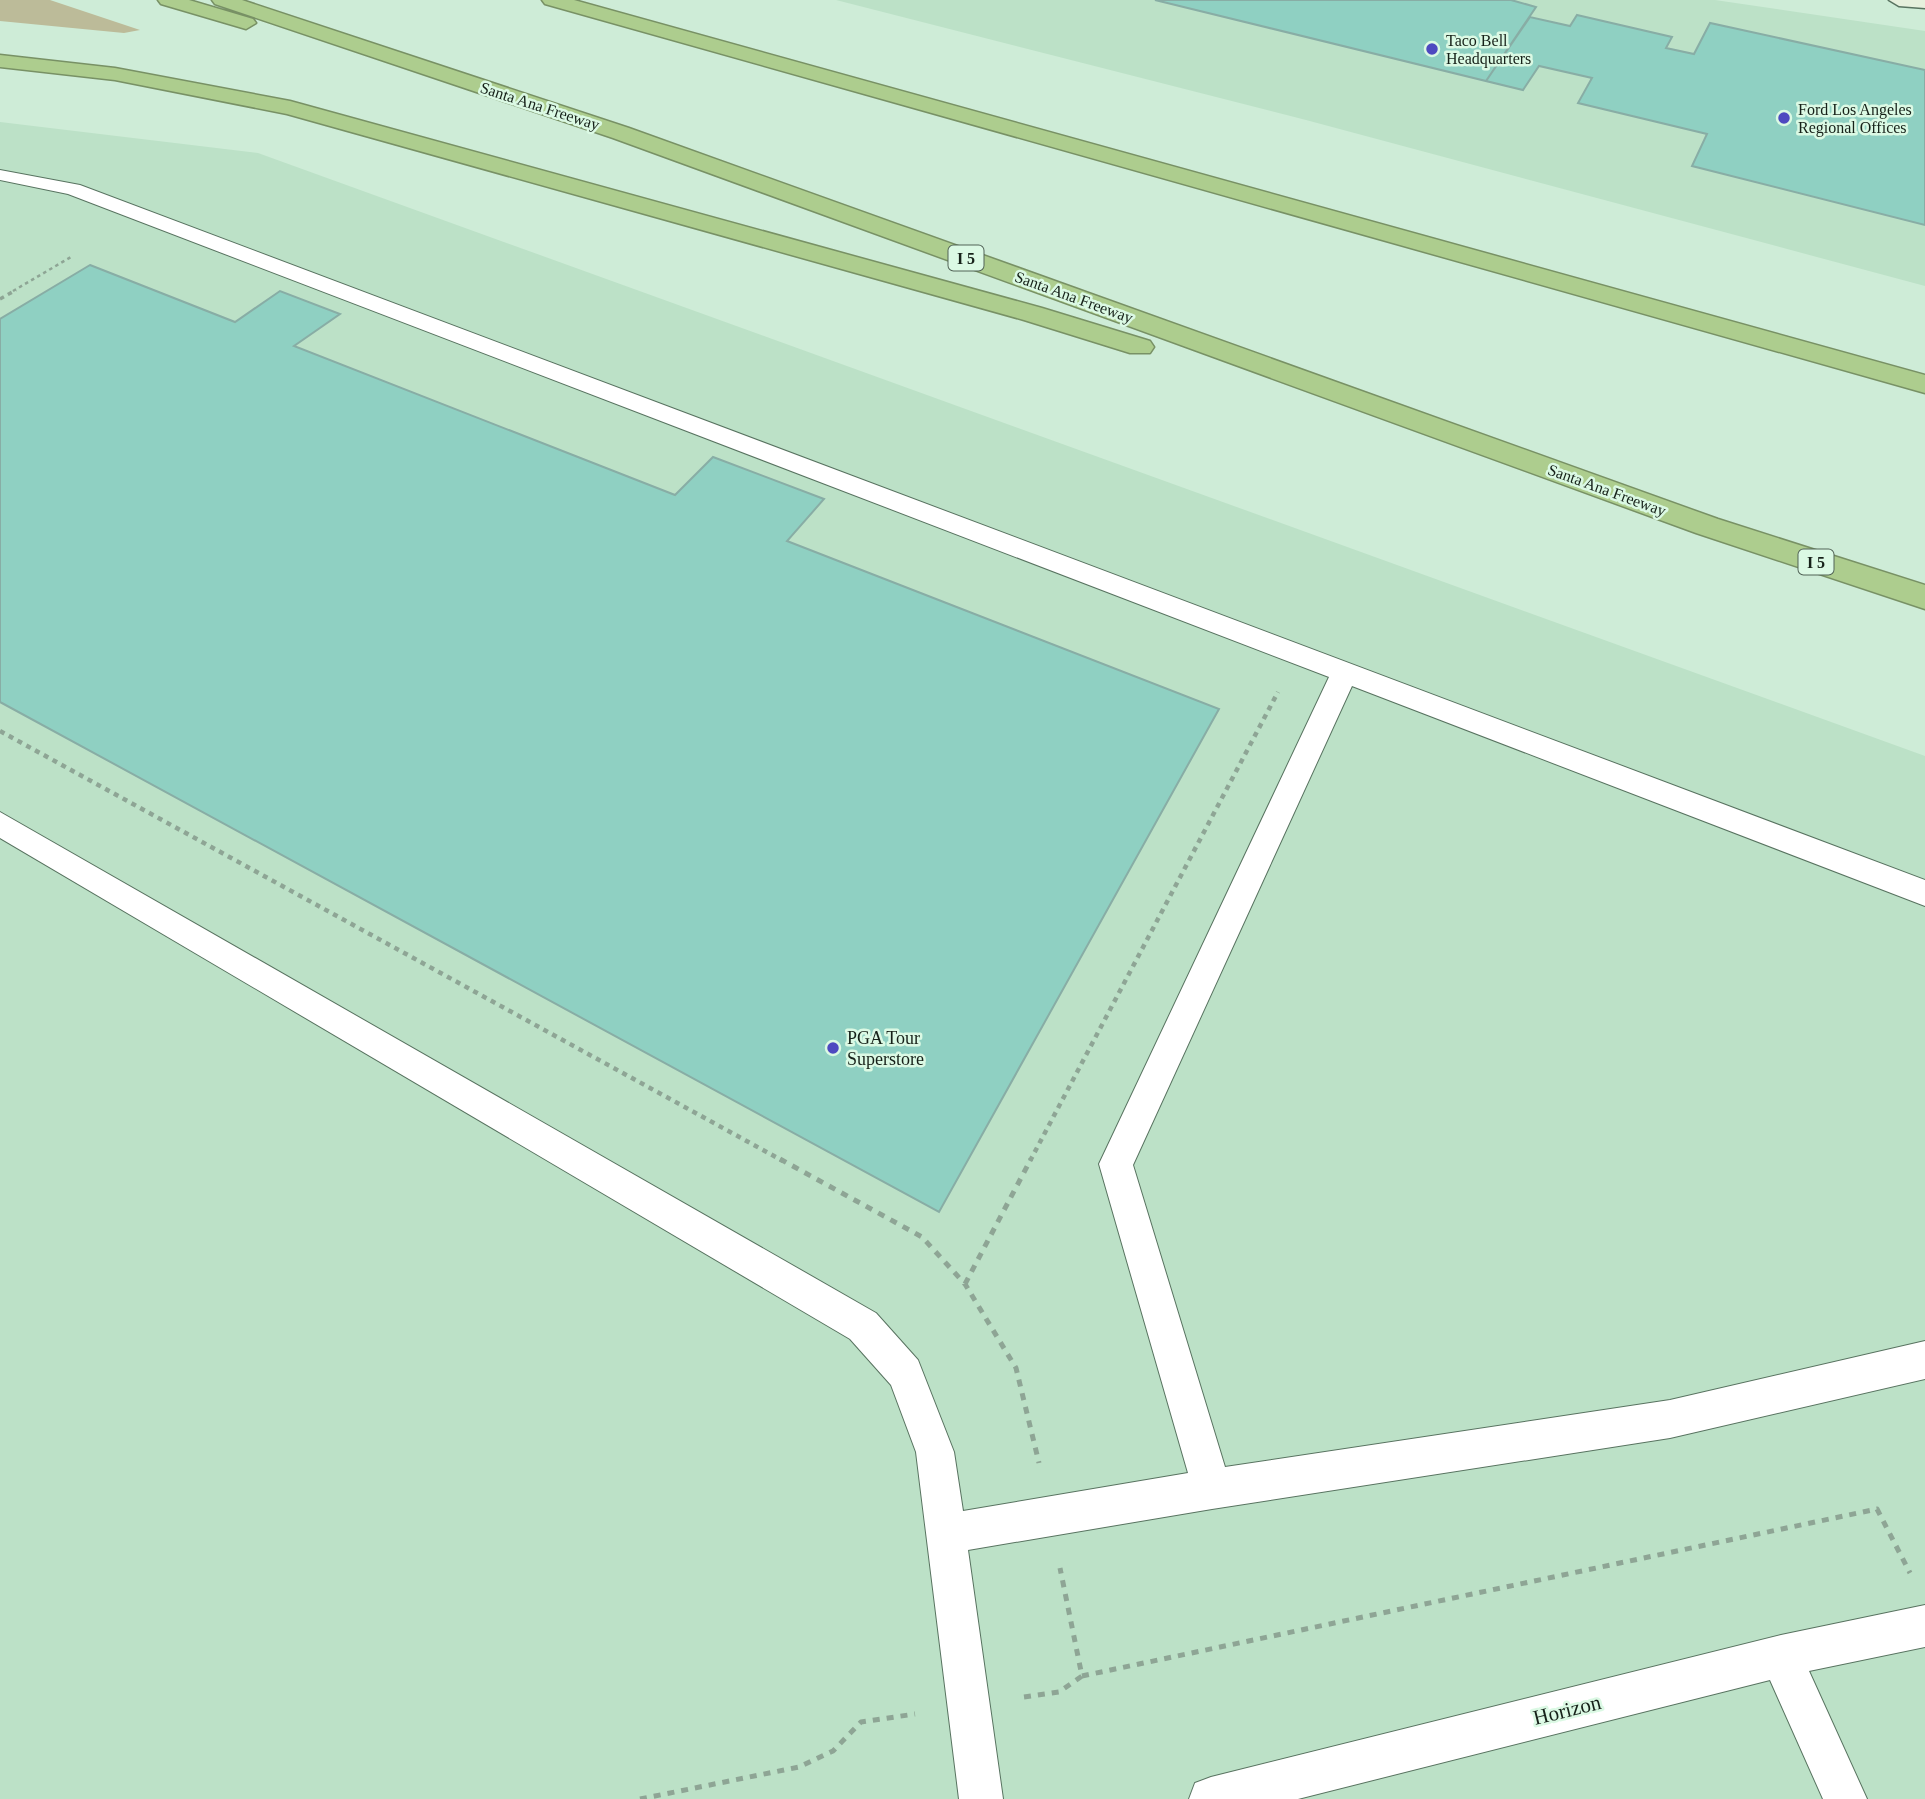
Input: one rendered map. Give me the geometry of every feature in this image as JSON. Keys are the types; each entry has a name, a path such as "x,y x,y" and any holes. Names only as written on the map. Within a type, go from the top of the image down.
{"highway":[{"path":"168,0 633,137"},
{"name":"Santa Ana Freeway","path":"222,0 633,137 1707,526 1925,597"},
{"path":"552,0 1925,384"},
{"path":"0,61 115,74 290,108 1033,314 1707,526"}],"street":[{"path":"1899,0 1925,2"}],"lane":[{"path":"0,175 73,189 1925,893"},
{"path":"1212,1489 1116,1164 1345,672"},
{"path":"0,824 863,1325 905,1373 935,1452 981,1799"},
{"path":"945,1534 1212,1489 1670,1419 1925,1360"},
{"name":"Horizon","path":"1211,1799 1781,1656 1925,1626"},
{"path":"1781,1656 1845,1799"}],"path":[{"path":"0,299 71,257"},
{"path":"965,1284 1297,654"},
{"path":"1082,1676 1877,1509 1913,1578"}],"shaded area":[{"path":"0,0 50,0 140,30 124,33 0,21"},
{"path":"836,0 1715,0 1925,31 1925,286 1306,120"},
{"path":"0,122 258,153 1925,756 1925,1799 0,1799"}],"building":[{"name":"Taco Bell Headquarters","path":"1155,0 1511,0 1536,7 1486,81"},
{"name":"Ford Los Angeles Regional Offices","path":"1577,15 1672,37 1666,48 1694,54 1710,23 1925,70 1925,225 1692,166 1707,134 1578,103 1592,78 1539,66 1523,90 1486,81 1530,17 1570,26"},
{"path":"90,265 235,322 280,291 340,314 294,346 675,495 713,457 824,499 787,541 1219,709 939,1212 0,702 0,319"}],"place":[{"name":"Taco Bell Headquarters","path":"1432,49"},
{"name":"Ford Los Angeles Regional Offices","path":"1784,118"},
{"name":"PGA Tour Superstore","path":"833,1048"}]}
